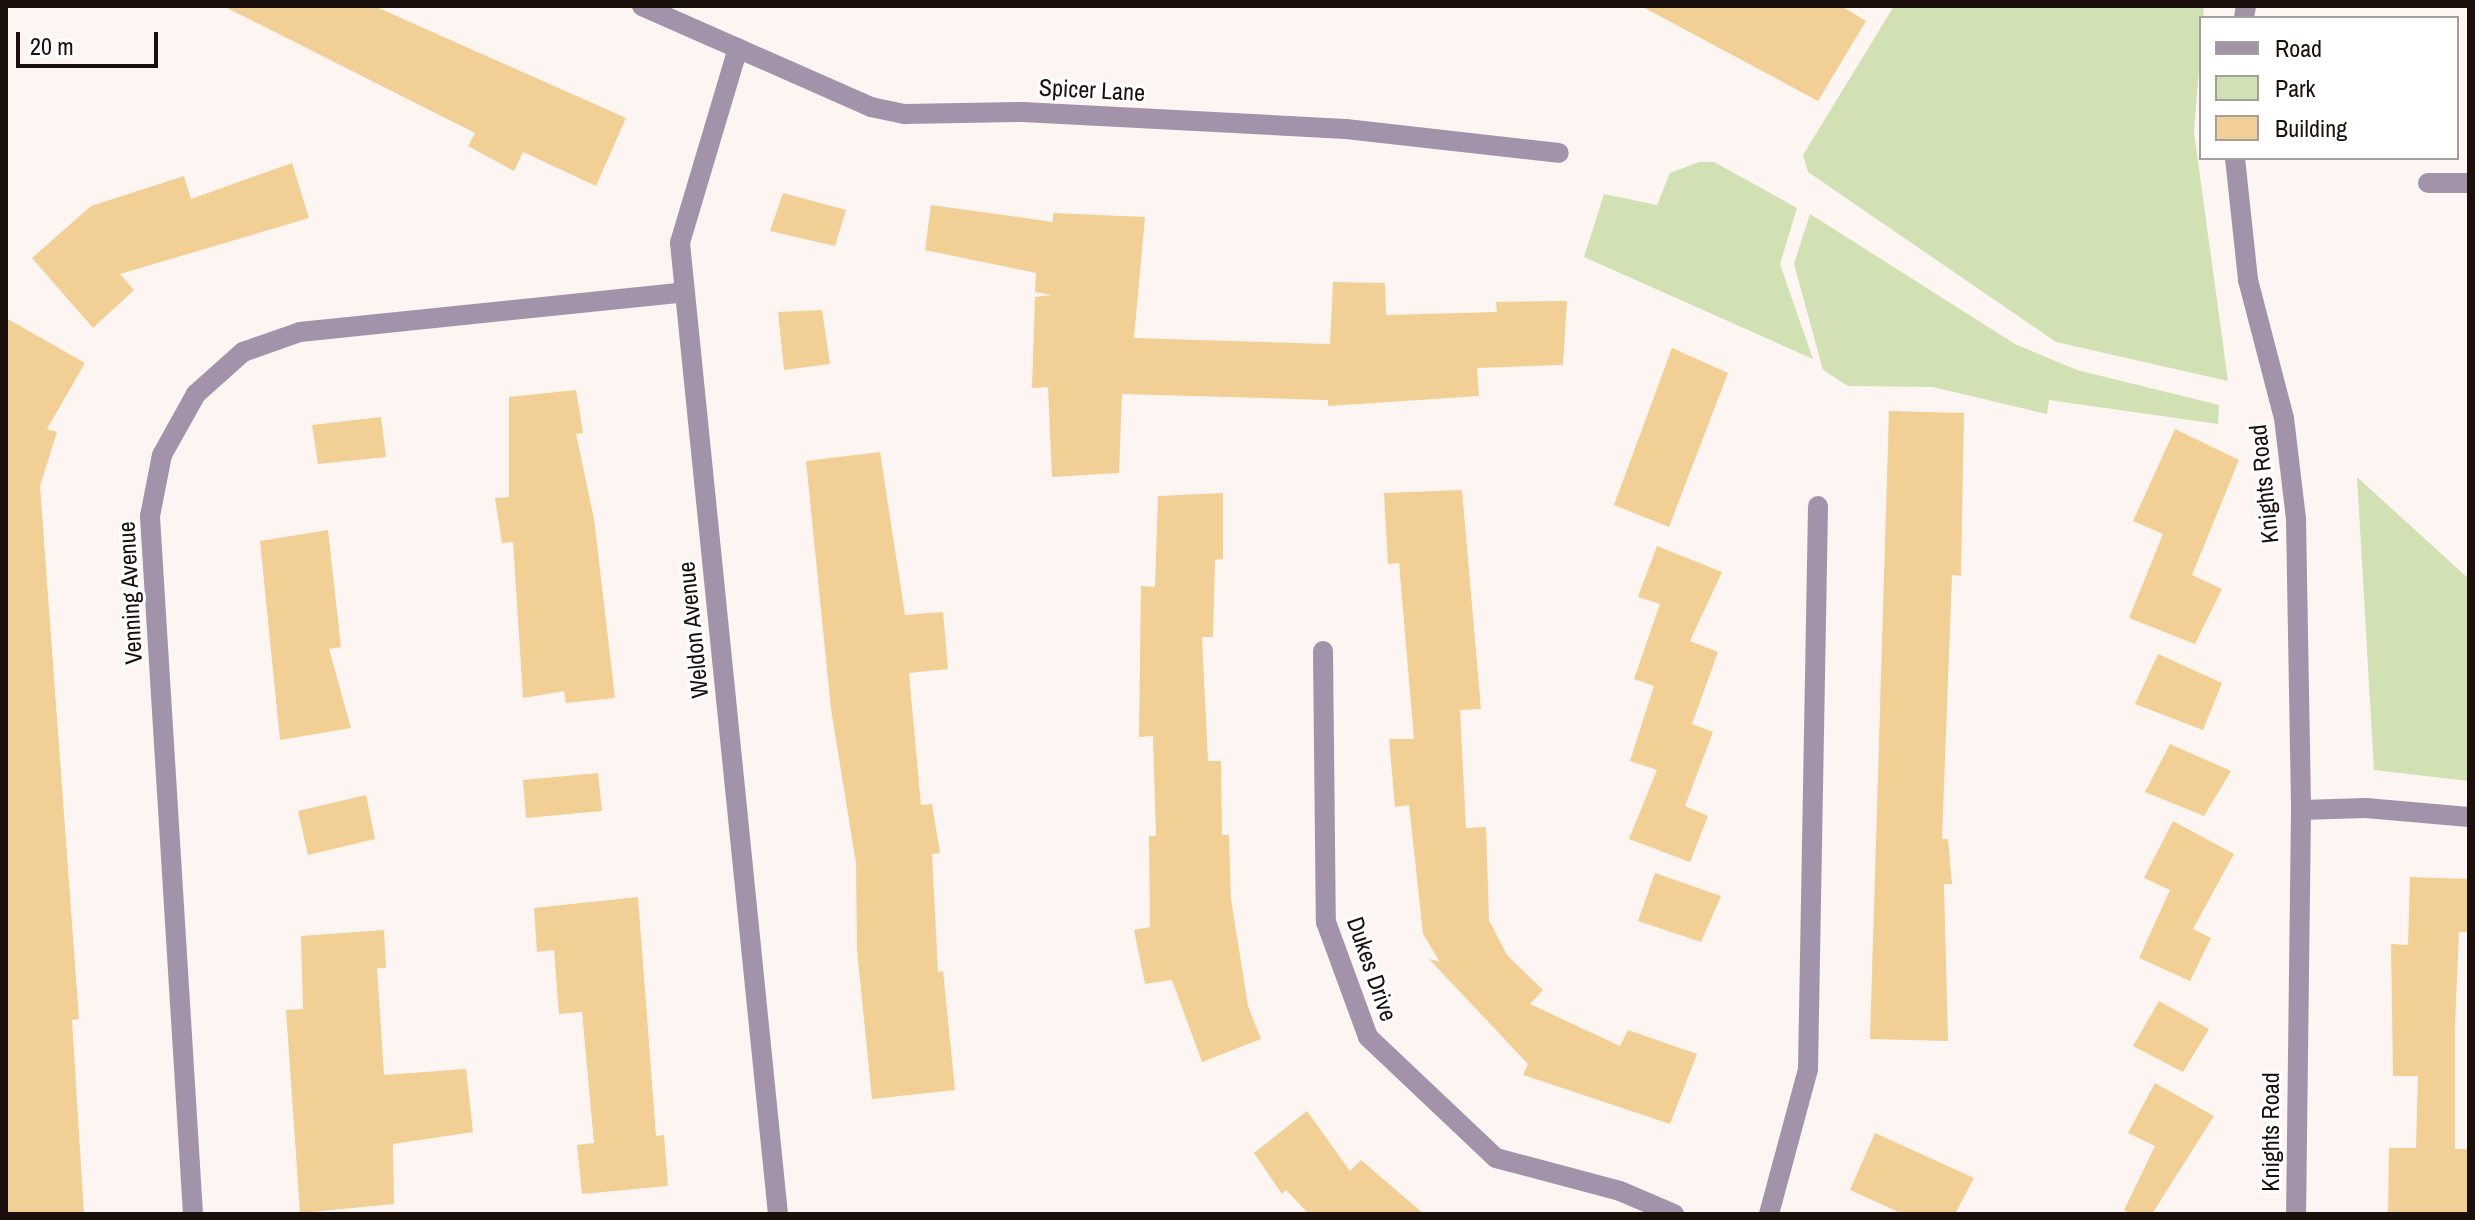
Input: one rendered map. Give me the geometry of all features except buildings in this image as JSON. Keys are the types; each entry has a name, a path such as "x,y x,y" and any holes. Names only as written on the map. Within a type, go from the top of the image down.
{"street":[{"name":"Spicer Lane","path":"642,6 871,107 905,114 1023,112 1346,129 1559,153"},
{"name":"Weldon Avenue","path":"738,48 680,243 778,1214"},
{"name":"Knights Road","path":"2235,160 2248,280 2284,418 2296,519 2301,810 2296,1214"},
{"path":"2428,183 2469,183"},
{"name":"Venning Avenue","path":"193,1214 150,516 162,455 196,394 243,352 300,332 685,292"},
{"path":"1769,1214 1808,1069 1818,506"},
{"name":"Dukes Drive","path":"1323,651 1326,922 1368,1037 1496,1158 1620,1191 1674,1214"},
{"path":"2301,810 2366,808 2469,817"}],"green space":[{"path":"1894,6 2204,6 2203,16 2199,16 2194,132 2228,381 2056,342 1808,172 1803,155"},
{"path":"1699,162 1714,162 1797,208 1780,264 1813,359 1584,257 1604,194 1657,205 1670,173"},
{"path":"1810,214 2015,344 2077,370 2219,405 2218,424 2049,400 2047,414 1933,387 1848,386 1823,370 1794,264"},
{"path":"2357,477 2469,579 2469,781 2374,770"}]}
